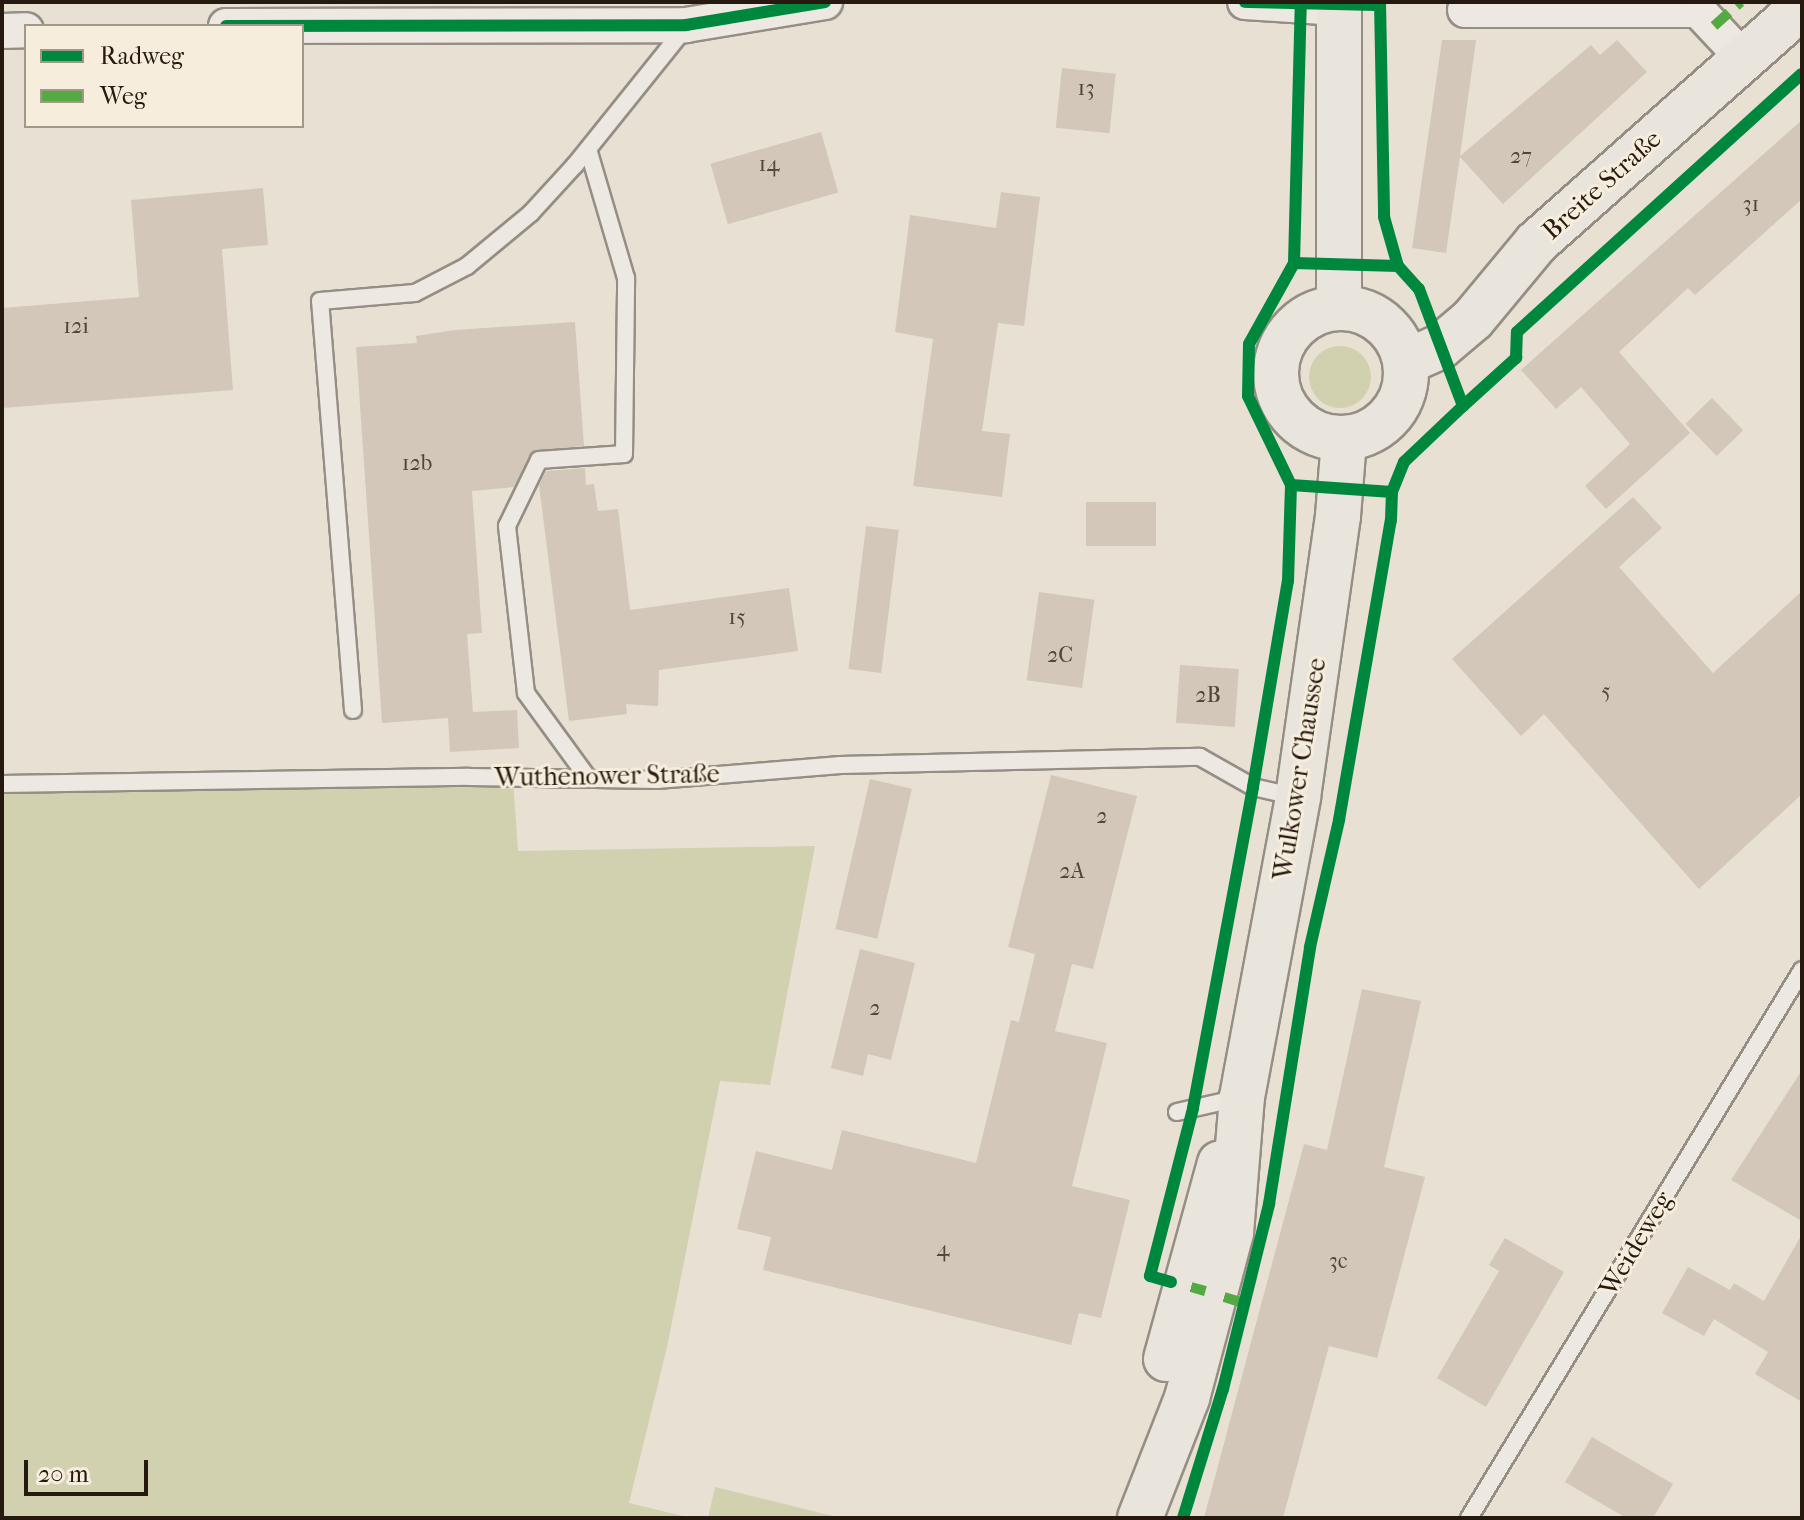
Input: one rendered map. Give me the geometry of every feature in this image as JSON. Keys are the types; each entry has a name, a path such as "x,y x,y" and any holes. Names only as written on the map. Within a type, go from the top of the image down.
{"main road":[{"path":"1339,5 1339,308"},
{"name":"Breite Straße","path":"1406,362 1440,347 1473,319 1536,243 1802,7"},
{"path":"1339,308 1382,323 1398,341 1406,362 1402,399 1390,417 1373,431 1344,439 1323,436 1297,421 1280,396 1276,376 1287,336 1318,312 1339,308"},
{"name":"Wulkower Chaussee","path":"1138,1518 1166,1356 1201,1222 1242,1097 1298,797 1338,516 1344,439"}],"street":[{"path":"304,26 686,25 825,2"},
{"path":"1245,2 1339,5"},
{"path":"1465,10 1698,10 1743,58"},
{"path":"2,31 24,30"}],"lane":[{"path":"353,710 320,301 415,293 467,266 531,213 588,149 686,25"},
{"path":"588,149 626,278 624,454 539,460 507,526 526,693 588,778"},
{"name":"Wuthenower Straße","path":"2,784 588,778 657,780 840,765 1200,757 1253,787 1298,797"},
{"name":"Weideweg","path":"1469,1518 1802,970"},
{"path":"1177,1112 1242,1097"}],"green space":[{"path":"1340,346 1362,355 1371,377 1362,399 1340,408 1318,399 1309,377 1318,355"},
{"path":"513,780 518,851 815,846 770,1085 720,1081 667,1347 629,1503 691,1518 2,1518 2,789"},
{"path":"715,1487 841,1518 708,1518"}],"building":[{"path":"1442,40 1476,40 1460,156 1591,45 1600,55 1617,40 1647,72 1503,204 1460,157 1446,253 1412,248"},
{"path":"1062,68 1116,74 1109,133 1056,128"},
{"path":"1802,120 1802,199 1695,295 1688,288 1619,352 1690,433 1606,509 1585,486 1630,444 1581,387 1556,409 1521,370"},
{"path":"821,132 838,193 728,224 710,164"},
{"path":"263,188 268,245 222,249 233,390 2,408 2,308 139,297 131,200"},
{"path":"1001,192 1040,197 1024,326 998,323 982,431 1010,434 1002,497 913,486 933,339 895,332 910,215 996,228"},
{"path":"575,322 584,446 534,451 514,487 472,491 482,633 467,634 473,712 517,710 519,748 450,752 448,718 382,723 356,347 417,343 416,336 455,330"},
{"path":"1712,398 1743,430 1717,456 1685,424"},
{"path":"585,468 586,485 594,484 598,511 618,509 630,610 789,588 798,651 659,670 658,706 626,704 627,714 569,721 539,485 546,471"},
{"path":"1633,497 1662,528 1619,567 1713,673 1802,591 1802,794 1699,889 1544,714 1521,736 1452,659"},
{"path":"1086,502 1156,502 1156,546 1086,546"},
{"path":"866,526 899,530 881,673 848,669"},
{"path":"1039,592 1094,600 1082,688 1027,680"},
{"path":"1180,665 1239,669 1235,727 1176,723"},
{"path":"1051,775 1137,796 1093,969 1072,964 1055,1031 1107,1043 1072,1186 1130,1200 1101,1318 1079,1313 1071,1345 763,1270 771,1237 737,1229 756,1151 832,1170 842,1130 976,1163 1011,1020 1019,1022 1035,954 1008,947"},
{"path":"870,779 912,789 877,939 835,929"},
{"path":"860,949 915,963 891,1060 868,1054 863,1076 831,1068"},
{"path":"1362,989 1421,1001 1384,1167 1425,1177 1377,1358 1329,1346 1283,1518 1204,1518 1304,1144 1327,1150"},
{"path":"1802,1070 1802,1221 1731,1180"},
{"path":"1802,1234 1802,1402 1755,1374 1768,1352 1714,1319 1704,1336 1662,1313 1688,1267 1730,1290 1734,1283 1764,1301"},
{"path":"1505,1238 1564,1272 1486,1407 1437,1378 1499,1271 1489,1265"},
{"path":"1592,1437 1673,1484 1653,1518 1626,1518 1565,1482"}],"marked path":[{"path":"1714,26 1741,2"},
{"path":"1191,1287 1205,1291"},
{"path":"1224,1297 1244,1303"}],"cycle path":[{"path":"304,26 686,25 825,2"},
{"path":"1245,2 1380,5"},
{"path":"1294,263 1301,2"},
{"path":"1380,2 1384,217 1398,266"},
{"path":"1463,406 1516,358 1517,332 1802,74"},
{"path":"1294,263 1398,266 1419,289 1463,406 1404,462 1392,492 1291,485 1248,396 1249,344 1294,263"},
{"path":"1171,1282 1150,1276 1193,1108 1253,787 1288,581 1291,485"},
{"path":"1183,1518 1223,1389 1269,1204 1310,947 1339,820 1391,520 1392,492"}]}
